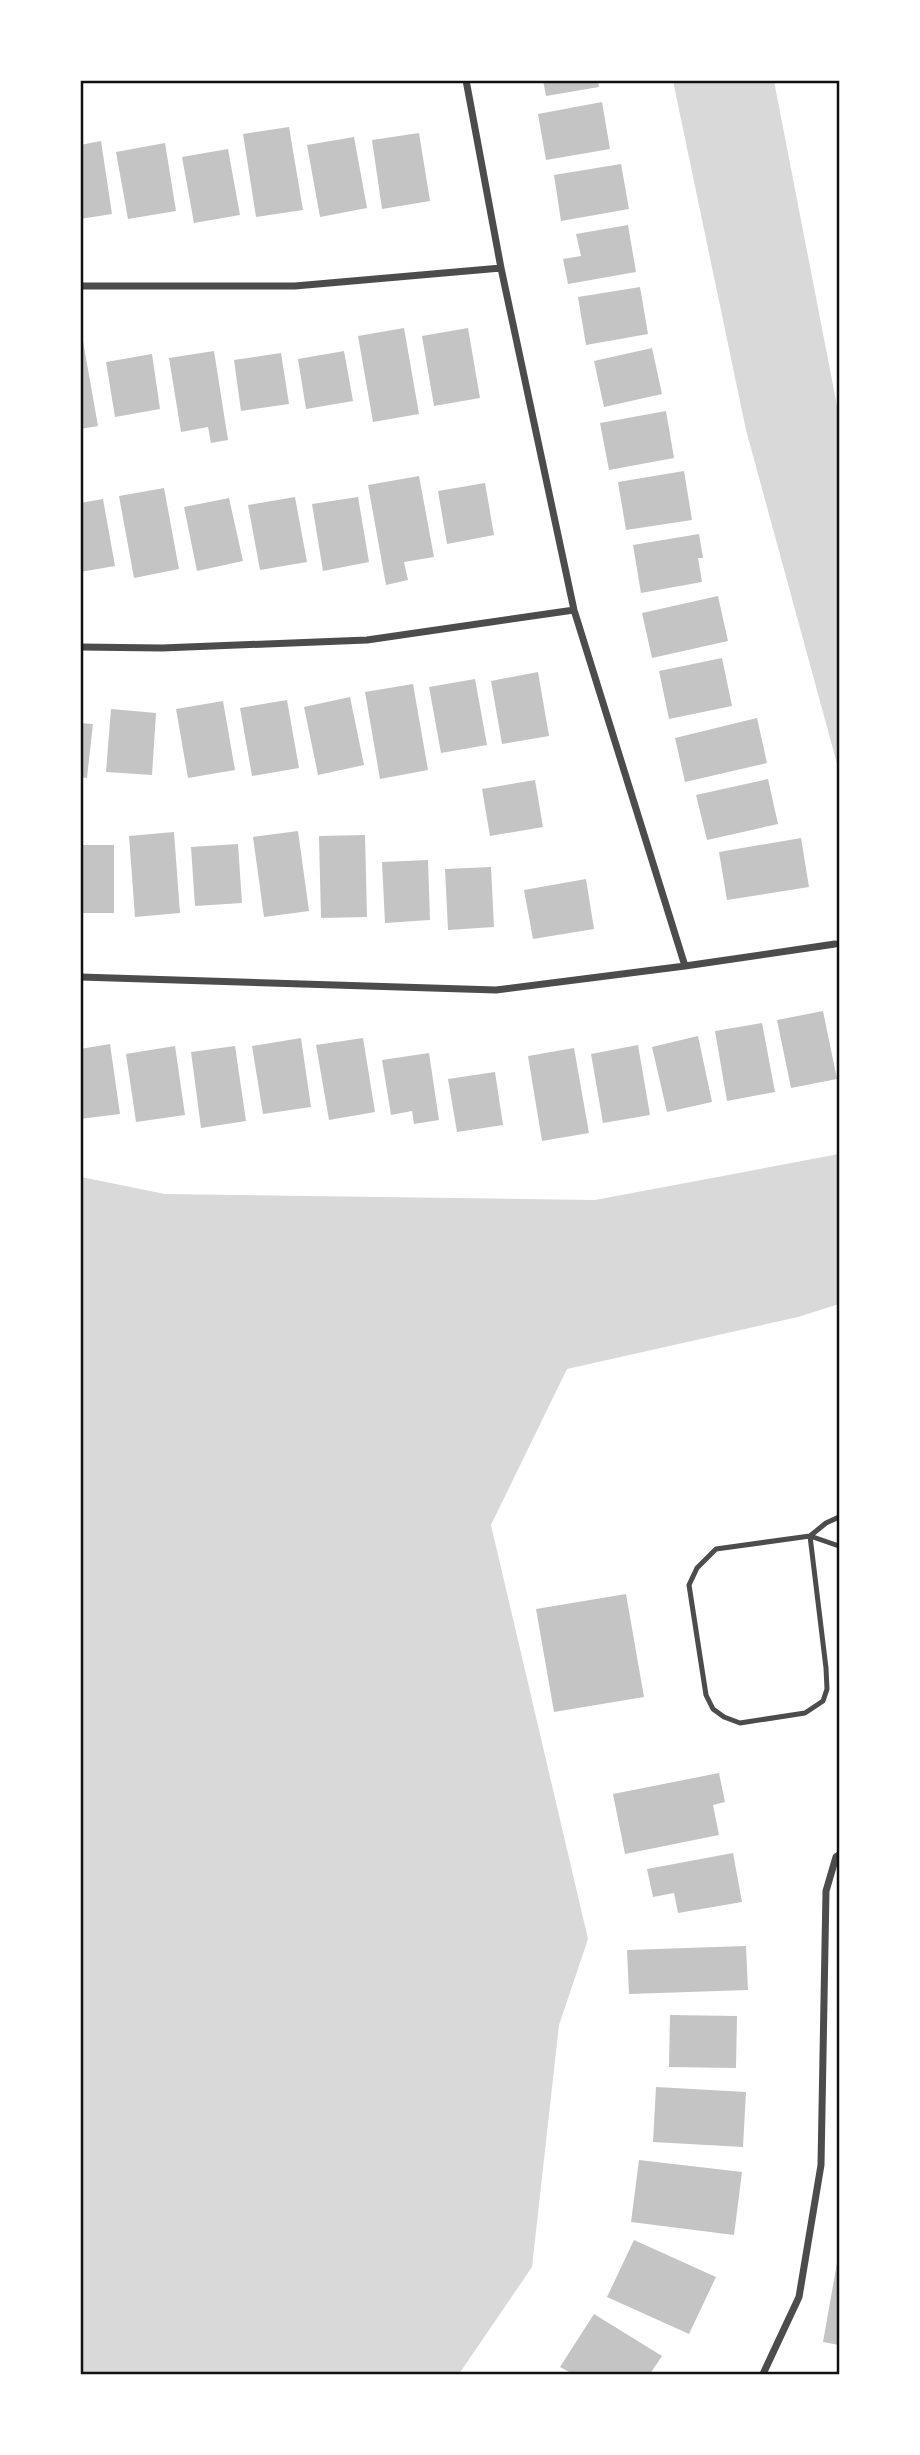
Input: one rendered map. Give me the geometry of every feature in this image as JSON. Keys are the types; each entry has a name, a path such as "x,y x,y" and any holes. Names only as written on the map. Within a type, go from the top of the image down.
{"street":[{"path":"467,80 501,268 574,610 685,966"},
{"path":"80,286 295,286 501,268"},
{"path":"80,647 162,648 367,640 574,610"},
{"path":"80,977 496,990 835,944"},
{"path":"763,2375 799,2297 821,2165 827,1891 836,1857 839,1856"}],"lane":[{"path":"810,1536 826,1523 839,1517"},
{"path":"810,1536 826,1668 827,1689 822,1701 805,1713 740,1723 724,1717 713,1709 706,1695 689,1585 697,1568 716,1549 810,1536 839,1546"}],"shaded area":[{"path":"673,81 774,81 839,416 839,771 746,430"},
{"path":"839,1154 839,1304 798,1317 567,1369 491,1525 588,1939 559,2025 532,2267 459,2374 81,2374 81,1177 165,1194 595,1200"}],"building":[{"path":"543,80 598,80 599,87 546,96"},
{"path":"602,102 610,149 546,160 538,114"},
{"path":"289,127 303,210 256,217 243,134"},
{"path":"419,133 430,201 382,209 372,140"},
{"path":"354,137 367,208 320,217 307,145"},
{"path":"101,141 112,214 80,219 80,145"},
{"path":"165,143 176,211 128,219 116,152"},
{"path":"228,149 240,215 194,223 182,157"},
{"path":"621,164 629,209 561,221 554,175"},
{"path":"628,225 636,272 568,284 563,259 581,256 576,234"},
{"path":"640,287 648,334 586,345 578,297"},
{"path":"404,328 419,414 373,422 358,336"},
{"path":"468,328 480,398 434,406 422,336"},
{"path":"80,341 83,341 98,426 80,429"},
{"path":"652,348 662,394 604,407 594,361"},
{"path":"214,351 228,440 211,443 208,427 181,432 169,358"},
{"path":"344,351 353,401 306,409 298,359"},
{"path":"281,353 289,404 241,411 234,360"},
{"path":"152,354 160,409 115,417 106,362"},
{"path":"666,411 674,458 609,470 600,423"},
{"path":"684,471 692,520 626,530 618,482"},
{"path":"419,476 434,557 404,562 408,580 386,585 368,485"},
{"path":"485,483 494,535 447,544 438,491"},
{"path":"164,488 179,569 134,578 119,496"},
{"path":"295,497 307,562 260,570 248,505"},
{"path":"358,497 369,562 323,571 312,504"},
{"path":"229,498 243,561 197,571 184,507"},
{"path":"103,499 115,566 80,572 80,503"},
{"path":"699,534 703,558 698,558 702,582 641,593 633,545"},
{"path":"718,596 728,641 652,658 642,613"},
{"path":"722,658 732,706 669,719 659,671"},
{"path":"538,672 549,736 502,744 491,681"},
{"path":"475,679 487,745 441,753 429,687"},
{"path":"413,684 428,770 380,779 365,692"},
{"path":"350,697 364,765 318,775 304,707"},
{"path":"287,700 299,768 252,776 240,708"},
{"path":"223,701 235,770 188,778 176,709"},
{"path":"111,709 156,713 152,775 106,772"},
{"path":"757,718 767,763 685,782 675,738"},
{"path":"80,723 93,724 87,778 80,777"},
{"path":"768,779 778,824 707,840 696,795"},
{"path":"535,780 543,827 490,836 482,789"},
{"path":"298,831 309,911 264,917 253,837"},
{"path":"174,832 180,913 135,917 129,836"},
{"path":"365,835 367,917 321,918 319,836"},
{"path":"801,838 809,887 727,900 719,852"},
{"path":"238,844 242,903 195,906 191,847"},
{"path":"80,845 114,845 114,913 80,913"},
{"path":"428,860 430,920 385,923 382,862"},
{"path":"491,867 494,927 448,930 445,869"},
{"path":"586,879 594,929 533,939 524,890"},
{"path":"823,1011 837,1079 791,1088 777,1020"},
{"path":"762,1023 775,1092 727,1101 715,1031"},
{"path":"698,1036 712,1102 667,1112 652,1047"},
{"path":"301,1038 311,1107 263,1114 252,1046"},
{"path":"363,1038 375,1112 329,1120 316,1045"},
{"path":"110,1044 120,1114 80,1119 80,1049"},
{"path":"638,1045 650,1115 603,1123 591,1054"},
{"path":"175,1046 185,1115 136,1122 126,1054"},
{"path":"235,1046 246,1121 201,1128 191,1052"},
{"path":"574,1048 589,1133 542,1141 528,1056"},
{"path":"429,1053 439,1120 414,1124 412,1111 391,1115 382,1060"},
{"path":"495,1072 503,1125 457,1132 448,1079"},
{"path":"626,1594 644,1697 554,1712 536,1609"},
{"path":"719,1773 725,1802 713,1805 719,1835 625,1854 613,1794"},
{"path":"733,1853 742,1902 678,1913 674,1893 653,1897 647,1869"},
{"path":"746,1946 748,1990 629,1994 627,1950"},
{"path":"670,2015 737,2016 736,2068 669,2067"},
{"path":"656,2087 746,2092 743,2147 653,2142"},
{"path":"639,2160 742,2172 734,2235 631,2222"},
{"path":"634,2240 716,2277 689,2334 607,2297"},
{"path":"839,2263 839,2345 823,2342"},
{"path":"594,2314 662,2356 650,2374 573,2374 560,2367"}]}
